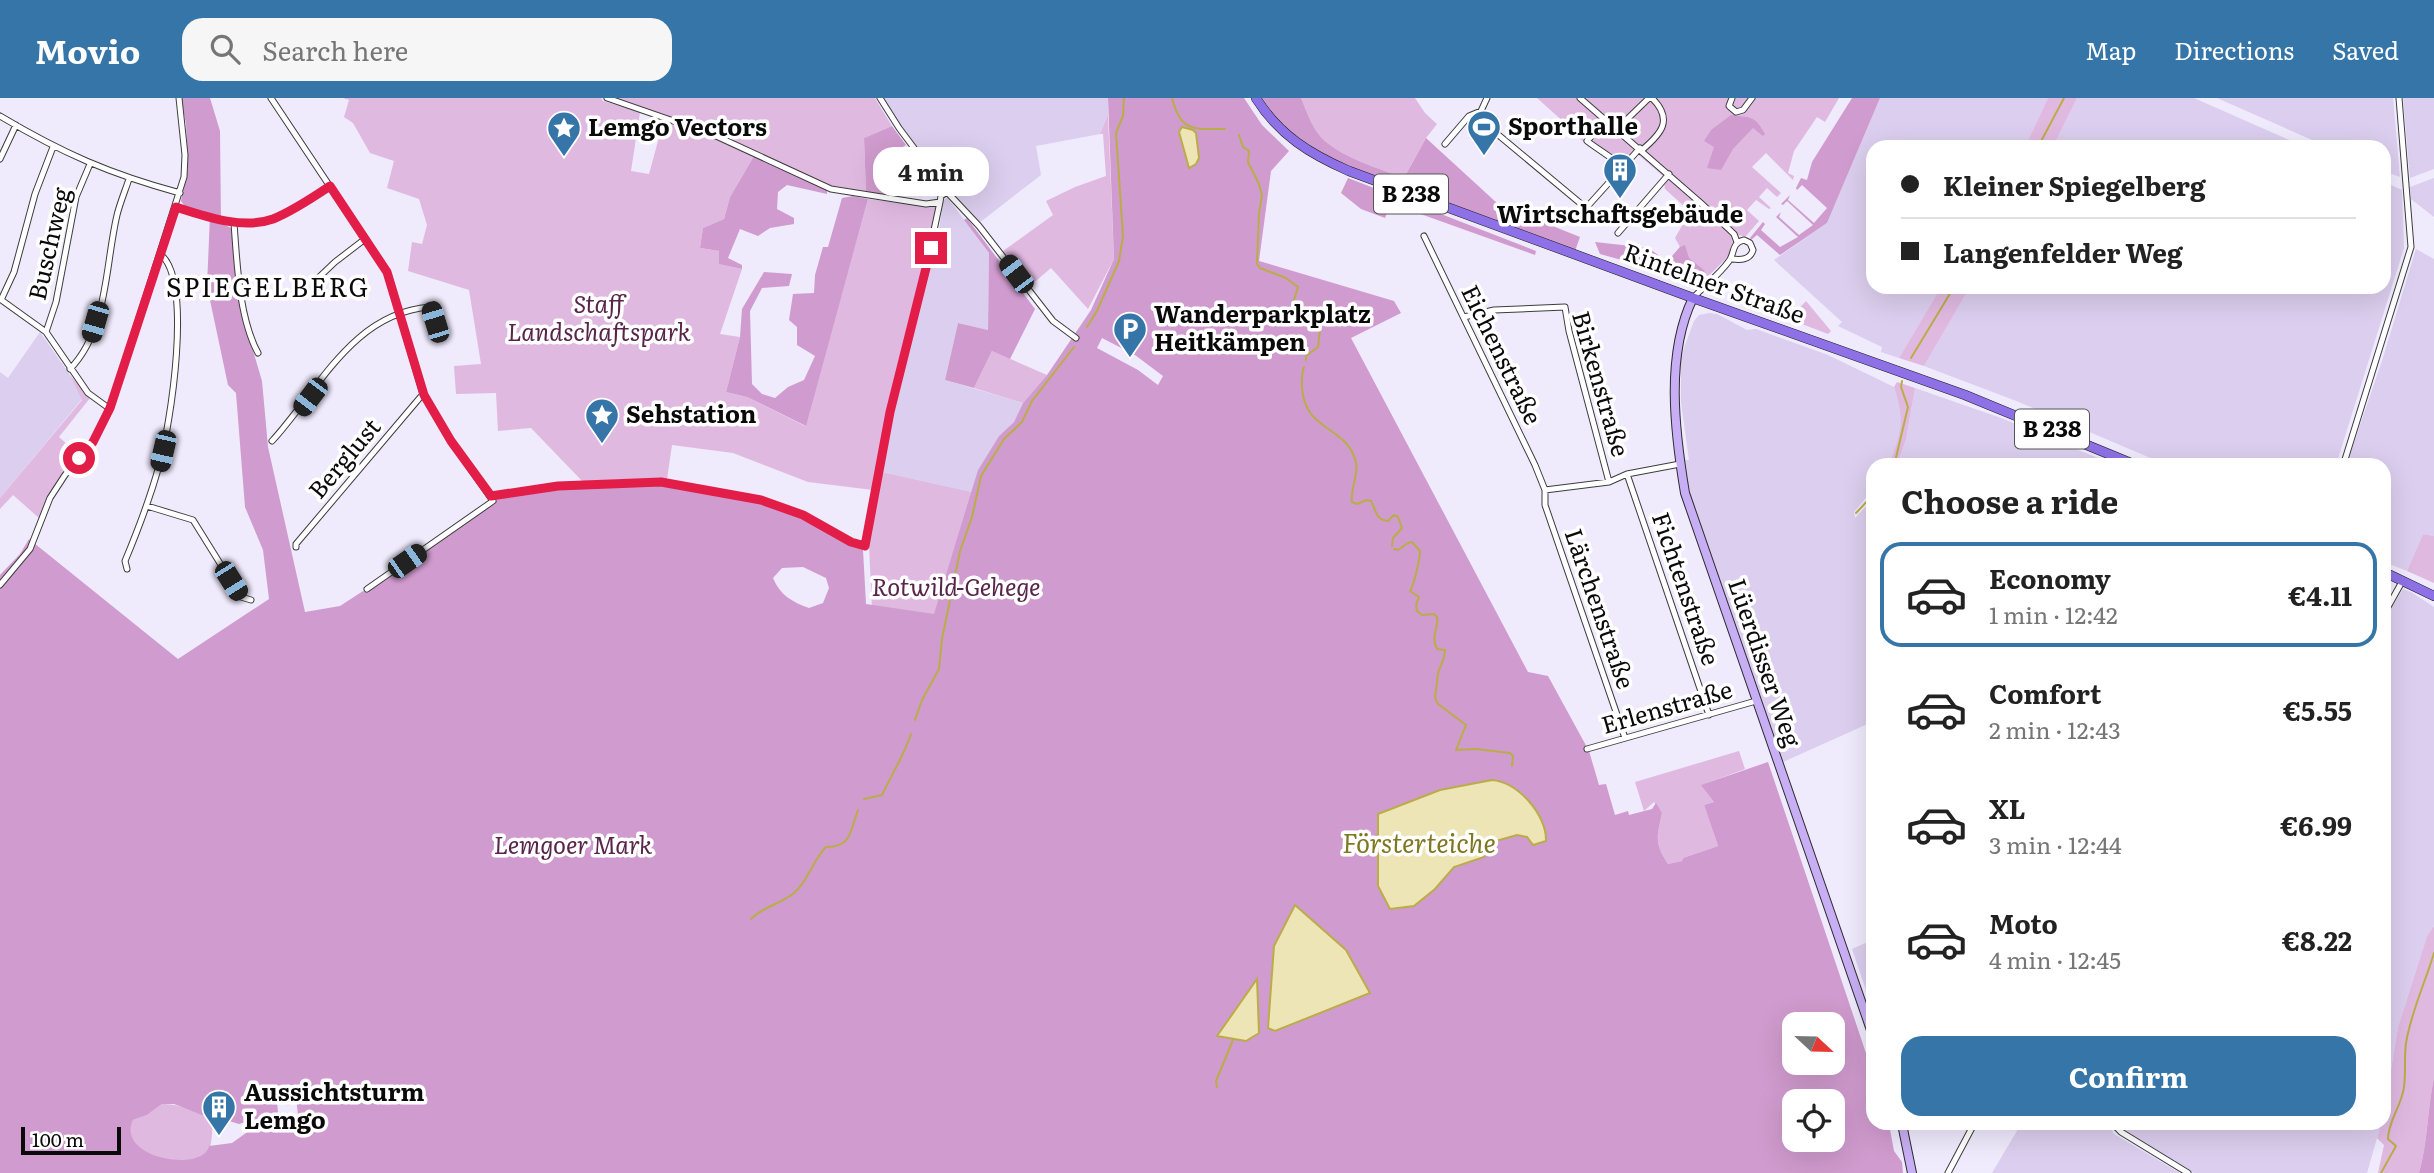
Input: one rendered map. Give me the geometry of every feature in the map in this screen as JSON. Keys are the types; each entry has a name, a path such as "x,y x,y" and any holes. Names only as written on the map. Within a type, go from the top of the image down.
{"main road":[{"name":"Rintelner Straße","path":"1256,98 1285,134 1331,163 1693,298 1965,394 2119,458"},
{"name":"Lüerdisser Weg","path":"1693,298 1685,315 1675,378 1680,464 1685,494 1866,1016"},
{"path":"2391,575 2434,596"},
{"path":"1903,1130 1912,1173"}],"street":[{"path":"0,585 30,549 50,498 65,475 93,442 110,408 184,177 185,155 179,98"},
{"path":"271,98 387,272 423,394 451,441 492,499"},
{"path":"607,98 714,135 831,189 926,204 940,202"},
{"path":"880,98 947,192 978,226 1045,312 1076,338"},
{"path":"1487,98 1481,111 1484,123 1586,208 1623,167 1658,136 1664,121 1661,108 1650,98 1617,128"},
{"path":"1580,98 1669,174 1734,234 1737,242"},
{"path":"1731,98 1729,106 1736,112 1743,110 1752,98"},
{"path":"2345,458 2411,247 2399,98"},
{"path":"1445,144 1469,116 1481,111"},
{"path":"0,116 52,147 90,164 129,179 180,193"},
{"path":"1606,120 1587,141 1623,167"},
{"path":"0,159 16,125"},
{"path":"52,147 35,194 17,263 0,300 46,332 88,393 110,408"},
{"name":"Buschweg","path":"46,332 56,302 76,197 90,164"},
{"path":"1618,233 1669,174"},
{"path":"70,369 90,340 100,304 117,215 129,179"},
{"path":"176,207 234,223 270,220 330,186"},
{"path":"367,589 492,499 558,486 661,482 761,500 803,515 851,542 865,546 890,412 941,196 947,192"},
{"path":"234,223 243,310 258,353"},
{"name":"Eichenstraße","path":"1424,236 1545,490"},
{"path":"319,290 315,281 365,239"},
{"path":"1693,298 1732,259 1749,257 1753,250 1750,243 1744,240 1737,242 1733,247 1732,259"},
{"path":"127,569 125,561 163,451 174,377 178,320 176,289 169,261 160,254"},
{"path":"272,441 342,354 365,331 398,313 430,307 440,338"},
{"name":"Birkenstraße","path":"1464,317 1494,310 1565,307 1609,482"},
{"name":"Berglust","path":"296,547 423,394"},
{"path":"1545,490 1609,482 1627,474 1680,464"},
{"name":"Fichtenstraße","path":"1627,474 1709,715"},
{"name":"Lärchenstraße","path":"1545,490 1545,505 1625,738"},
{"path":"146,506 193,520 241,597 251,600"},
{"path":"2391,601 2403,580"},
{"name":"Erlenstraße","path":"1587,749 1756,701"},
{"path":"1948,1173 1971,1130"},
{"path":"2119,1130 2188,1173"}],"shaded area":[{"path":"883,98 1108,98 1108,115 1100,134 1036,146 1041,175 979,223 944,184"},
{"path":"1880,98 2048,98 2028,140 1866,140 1866,294 1937,294 1899,358 1881,352 1882,347 1838,326 1842,322 1774,260 1827,223"},
{"path":"2077,98 2194,98 2289,140 2056,140"},
{"path":"2217,98 2393,98 2400,177 2391,174 2391,140 2312,140"},
{"path":"2403,98 2434,98 2434,169 2410,178"},
{"path":"2434,178 2434,217 2411,199 2410,187"},
{"path":"2391,185 2402,190 2404,248 2391,289"},
{"path":"947,197 989,253 988,330 958,323 945,380 1023,403 1014,422 999,436 978,470 972,492 882,472 895,404 939,231 943,201"},
{"path":"2416,249 2434,259 2434,536 2423,534 2407,571 2391,565 2391,458 2349,458"},
{"path":"1966,294 2390,294 2338,458 2151,458 2019,402 1924,366"},
{"path":"1717,314 1747,330 1756,329 1828,355 1894,387 1902,410 1901,431 1891,458 1866,458 1866,498 1854,512 1855,518 1866,506 1866,725 1783,762 1689,491 1684,460 1689,460 1681,402 1681,356 1694,321 1699,315"},
{"path":"40,332 70,375 82,399 0,498 0,372 8,378"},
{"path":"1915,388 2001,418 2098,458 1900,458 1906,440"},
{"path":"2403,589 2434,607 2434,926 2427,936 2398,1027 2391,1070 2391,609"},
{"path":"1866,943 1866,990 1852,949"},
{"path":"2017,1130 2112,1130 2114,1134 2180,1173 1992,1173"},
{"path":"2122,1130 2379,1130 2367,1173 2194,1173"}],"green space":[{"name":"Lemgoer Mark","path":"181,98 210,98 220,131 221,223 231,228 241,310 262,381 268,447 305,612 340,606 499,498 584,483 661,485 760,503 801,519 863,550 866,604 934,614 978,470 999,436 1014,422 1023,403 1047,375 1091,310 1114,259 1108,98 1244,98 1262,125 1289,151 1271,171 1259,261 1394,301 1401,313 1351,338 1528,672 1548,676 1589,751 1599,785 1606,784 1615,815 1628,811 1629,815 1652,809 1656,803 1662,813 1658,834 1660,851 1668,864 1682,861 1683,858 1718,846 1704,805 1714,802 1701,785 1768,762 1866,1053 1866,1130 1890,1130 1894,1151 1902,1162 1903,1173 0,1173 0,575 20,554 29,539 178,659 269,599 263,550 245,507 236,393 228,385 207,286 210,216 186,208 181,201 188,168 186,124","holes":["1102,338 1135,355 1163,376 1158,385 1138,370 1097,348","803,567 826,578 829,588 823,603 809,608 787,597 773,578 782,568","1521,792 1527,837 1517,835 1485,844 1484,857 1454,867","1274,946 1370,993 1275,1030 1268,1028","296,1098 299,1123 278,1127 278,1119 253,1128 232,1143 209,1146 204,1154 192,1159 162,1158 137,1144 131,1133 133,1120 147,1115 162,1104 174,1104 202,1115 222,1114 222,1119 239,1124 278,1113 277,1101"]},
{"name":"Staff Landschaftspark","path":"343,98 601,98 603,101 640,112 631,171 649,174 664,119 754,156 730,197 724,219 703,228 700,248 719,251 720,264 742,269 720,334 740,337 726,392 747,397 805,426 868,199 936,207 929,246 891,395 873,490 808,482 733,453 672,445 667,479 620,479 584,483 531,428 498,431 496,393 456,394 454,366 481,364 469,290 408,271 412,242 422,244 427,225 419,199 387,188 394,161 370,153 353,123 344,117 349,100"},
{"path":"615,98 875,98 892,126 864,138 866,192 828,185 746,149"},
{"path":"1262,98 1301,98 1314,127 1325,141 1352,158 1404,178 1426,138 1498,204 1580,237 1574,254 1339,162 1296,135"},
{"path":"1301,98 1415,98 1437,124 1404,178 1352,158 1325,141 1314,127"},
{"path":"1537,98 1839,98 1825,122 1817,117 1794,151 1788,173 1794,176 1793,180 1766,153 1752,167 1781,193 1777,197 1767,188 1759,197 1771,208 1756,200 1747,210 1759,221 1745,237 1740,235 1732,244 1729,256 1698,286 1667,262 1680,247 1675,238 1684,222 1678,217 1686,208 1665,189 1663,176 1634,151 1618,167 1576,136 1586,123 1575,114 1566,124"},
{"path":"1852,98 1880,98 1827,223 1780,255 1757,235 1751,240 1763,222 1765,224 1761,230 1780,247 1798,237 1776,217 1781,212 1779,217 1799,235 1813,225 1787,201 1781,204 1790,195 1788,200 1814,223 1827,208 1802,185 1797,190 1796,188 1801,178 1807,180 1812,162"},
{"path":"2048,98 2077,98 2056,140 2028,140"},
{"path":"1108,115 1114,259 1088,309 1051,268 1030,286 1003,251 1053,215 1046,201 1106,176 1103,134 1100,134"},
{"path":"1731,115 1754,120 1765,134 1763,136 1753,128 1733,149 1721,170 1707,168 1714,147 1704,141 1711,130"},
{"path":"892,126 906,145 893,153 887,195 866,192 864,138"},
{"path":"754,156 827,189 827,194 787,185 778,192 777,209 794,218 794,224 770,228 758,236 740,229 728,258 742,265 742,269 719,264 719,251 700,248 703,228 724,219 730,197"},
{"path":"1348,178 1536,251 1535,255 1415,212 1389,208 1385,218 1361,209 1341,193"},
{"path":"853,196 868,199 806,426 747,397 726,392 740,337 742,309 764,272 792,274 789,286 762,288 750,311 752,384 762,394 775,398 788,387 804,380 815,356 797,345 797,327 789,320 793,294 814,293 815,275 823,247 828,247 842,198"},
{"path":"967,218 1035,309 1010,359 992,351 974,388 945,380 958,323 988,330 989,253 964,220"},
{"path":"1595,242 1649,248 1667,262 1685,245 1689,258 1705,271 1693,284 1676,281 1650,268 1600,254"},
{"path":"1937,294 1966,294 1924,366 1899,358"},
{"path":"1806,301 1831,331 1828,334 1789,319"},
{"path":"992,351 1047,375 1023,403 974,388"},
{"path":"70,375 90,398 59,437 79,455 63,473 39,518 13,495 0,509 0,498 82,400"},
{"path":"1897,382 1915,388 1906,440 1900,458 1892,458 1901,419 1894,387"},
{"name":"Rotwild-Gehege","path":"882,472 972,492 1018,651 873,630 869,545"},
{"path":"2423,534 2434,536 2434,583 2407,571"},
{"path":"1739,751 1745,769 1702,785 1714,802 1704,805 1718,846 1668,864 1660,851 1658,840 1662,813 1654,802 1644,811 1635,782"},
{"path":"2434,926 2434,1078 2422,1161 2419,1173 2378,1173 2384,1145 2377,1138 2379,1130 2391,1130 2391,1070 2398,1027 2427,936"},
{"path":"2434,1078 2434,1173 2419,1173 2424,1150"},
{"path":"162,1104 213,1114 210,1149 201,1159 189,1162 160,1158 135,1144 130,1133 133,1120 147,1115"}],"water":[{"path":"1182,127 1196,133 1199,158 1196,164 1189,168 1179,132"},
{"name":"Försterteiche","path":"1492,780 1512,787 1529,802 1542,821 1546,841 1533,845 1527,837 1517,835 1485,844 1484,857 1454,867 1435,889 1414,906 1390,909 1378,886 1378,814 1440,790"},
{"name":"Försterteiche","path":"1295,905 1346,950 1370,993 1275,1031 1268,1028 1274,946"},
{"path":"1257,979 1259,1033 1246,1041 1217,1036"}],"waterway":[{"path":"1087,327 1119,261 1123,236 1116,133 1123,116 1124,98"},
{"path":"1172,98 1180,118 1190,127 1225,129"},
{"path":"2042,140 2064,98"},
{"path":"1239,135 1243,147 1249,151 1248,162 1262,195 1257,264 1298,287 1293,303 1302,306 1320,329 1318,347 1306,356 1306,360"},
{"path":"1911,358 1950,294"},
{"path":"915,720 922,700 939,669 942,639 960,551 972,517 981,476 1004,439 1022,422 1032,401 1074,347"},
{"path":"1304,367 1302,388 1310,413 1343,440 1355,459 1352,502 1357,504 1371,501 1378,516 1384,520 1388,521 1394,515 1398,517 1402,528 1393,538 1392,546"},
{"path":"1896,458 1908,407 1901,387 1902,381"},
{"path":"1856,513 1866,502"},
{"path":"1394,549 1398,550 1412,542 1420,551 1410,591 1419,597 1417,611 1422,615 1434,614 1437,617 1435,644 1437,649 1445,650 1435,698 1438,704 1466,725 1456,750 1476,749 1510,753 1513,756 1512,766"},
{"path":"864,799 882,795 911,734"},
{"path":"751,919 794,893 826,847 841,844 849,836 858,810"},
{"path":"2391,1126 2403,1094 2408,1031 2434,953"},
{"path":"1217,1087 1216,1081 1233,1040"},
{"path":"2381,1173 2396,1146 2388,1139 2390,1130"}],"place":[{"name":"Sporthalle","path":"1484,157"},
{"name":"Lemgo Vectors","path":"564,158"},
{"name":"Wirtschaftsgebäude","path":"1620,200"},
{"name":"Wanderparkplatz Heitkämpen","path":"1130,359"},
{"name":"Sehstation","path":"602,445"},
{"name":"Aussichtsturm Lemgo","path":"219,1137"}],"district":[{"name":"SPIEGELBERG","path":"268,288"}],"route":[{"path":"79,458 93,442 110,408 176,207 234,223 270,220 330,186 387,272 424,395 451,441 491,496 558,486 661,482 761,500 803,515 851,542 865,546 883,443 931,248"}]}
